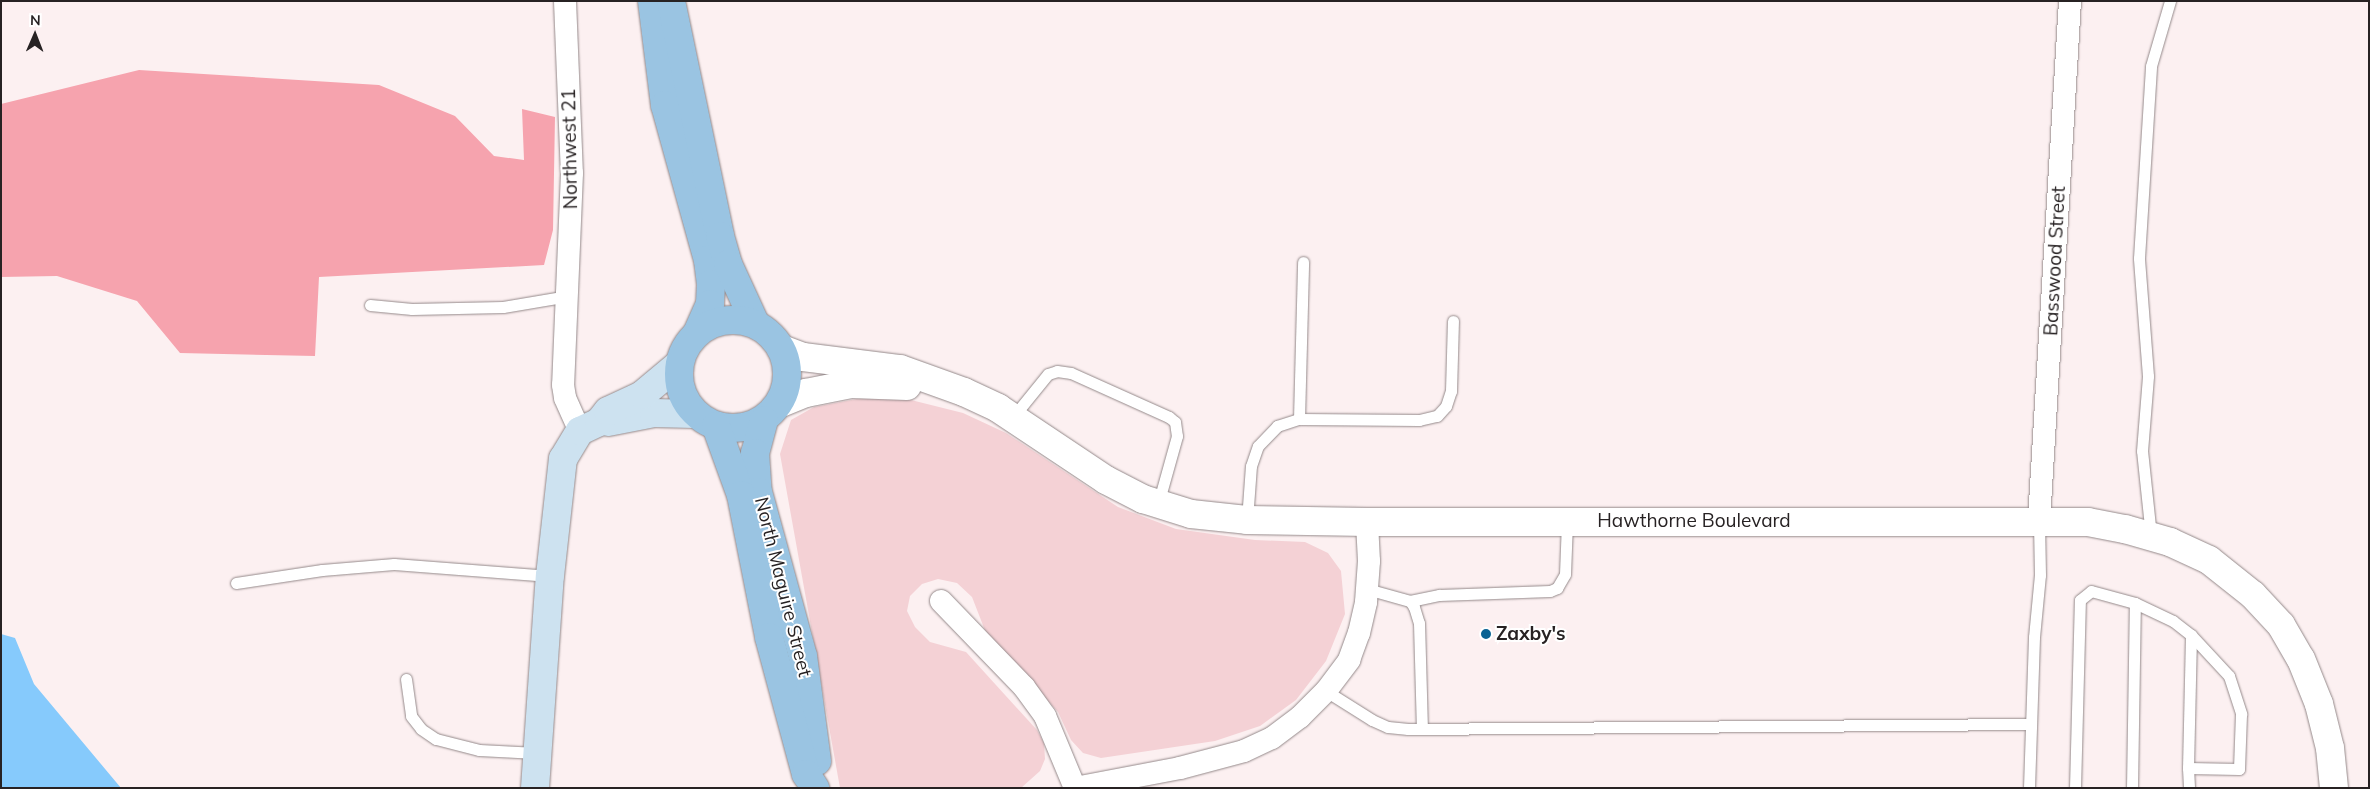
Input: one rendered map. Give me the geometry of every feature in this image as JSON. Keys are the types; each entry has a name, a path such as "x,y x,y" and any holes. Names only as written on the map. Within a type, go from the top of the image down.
{"main road":[{"path":"652,1 664,105 706,252 711,284 710,304 698,331 683,350 679,364 683,391 705,420"},
{"path":"671,1 720,236 728,264 755,323"},
{"path":"590,426 661,413 742,428 772,411 788,379 782,349 766,330 755,323 732,320 698,331"},
{"path":"535,788 559,475 569,444 608,411 642,394 679,364"},
{"name":"North Maguire Street","path":"772,411 755,453 756,479 762,514 803,656 818,772 815,786"},
{"name":"North Maguire Street","path":"705,420 741,495 769,637 806,774 815,786"}],"street":[{"name":"Northwest 21","path":"565,1 572,173 563,385 565,398 590,426"},
{"name":"Basswood Street","path":"2039,521 2070,1"},
{"name":"Hawthorne Boulevard","path":"782,349 803,357 900,369 935,384 964,392 1012,418 1106,480 1158,504 1191,514 1247,520 1367,522 2088,522 2151,537 2209,560 2253,595 2281,625 2301,659 2320,704 2330,748 2334,788"},
{"name":"Hawthorne Boulevard","path":"772,411 806,393 851,384 920,388 935,384"},
{"path":"942,601 1024,687 1045,716 1075,788 1180,768 1244,751 1272,738 1300,716 1326,691 1349,660 1359,633 1367,589 1367,522"}],"lane":[{"path":"2151,537 2142,451 2148,376 2139,258 2151,66 2170,1"},
{"path":"1299,419 1303,262"},
{"path":"370,305 412,309 503,307 568,296"},
{"path":"1247,520 1251,466 1258,446 1277,426 1299,419 1419,420 1437,416 1446,406 1451,391 1453,321"},
{"path":"1012,418 1048,374 1057,371 1071,373 1169,417 1175,422 1177,436 1158,504"},
{"path":"2029,788 2030,724 2040,574 2039,521"},
{"path":"1367,589 1410,601 1475,592 1550,591 1557,588 1565,574 1567,522"},
{"path":"236,583 322,570 394,564 550,576"},
{"path":"2075,788 2080,600 2090,591 2136,603 2173,621 2191,636 2229,676 2241,714 2239,769 2188,768"},
{"path":"1410,601 1419,623 1422,729"},
{"path":"2132,788 2136,603"},
{"path":"2188,788 2191,636"},
{"path":"406,679 411,716 421,729 436,738 479,750 537,754"},
{"path":"1326,691 1388,727 1422,729 2030,724"}],"shaded area":[{"path":"139,70 379,85 455,116 494,156 524,160 522,109 555,117 553,230 544,265 319,277 315,356 180,353 137,301 57,276 1,277 1,104"},
{"path":"867,397 907,399 963,413 1006,433 1118,507 1176,529 1255,540 1305,542 1328,553 1341,571 1345,614 1326,661 1296,700 1260,726 1215,741 1101,758 1083,753 1071,740 1058,712 986,633 972,597 957,583 938,579 922,584 910,596 907,611 915,627 930,642 966,652 1037,730 1044,743 1045,759 1040,771 1021,788 840,788 780,454 791,420 814,407"}],"water":[{"path":"1,634 15,638 34,684 121,788 1,788"}],"place":[{"name":"Zaxby's","path":"1486,634"}]}
